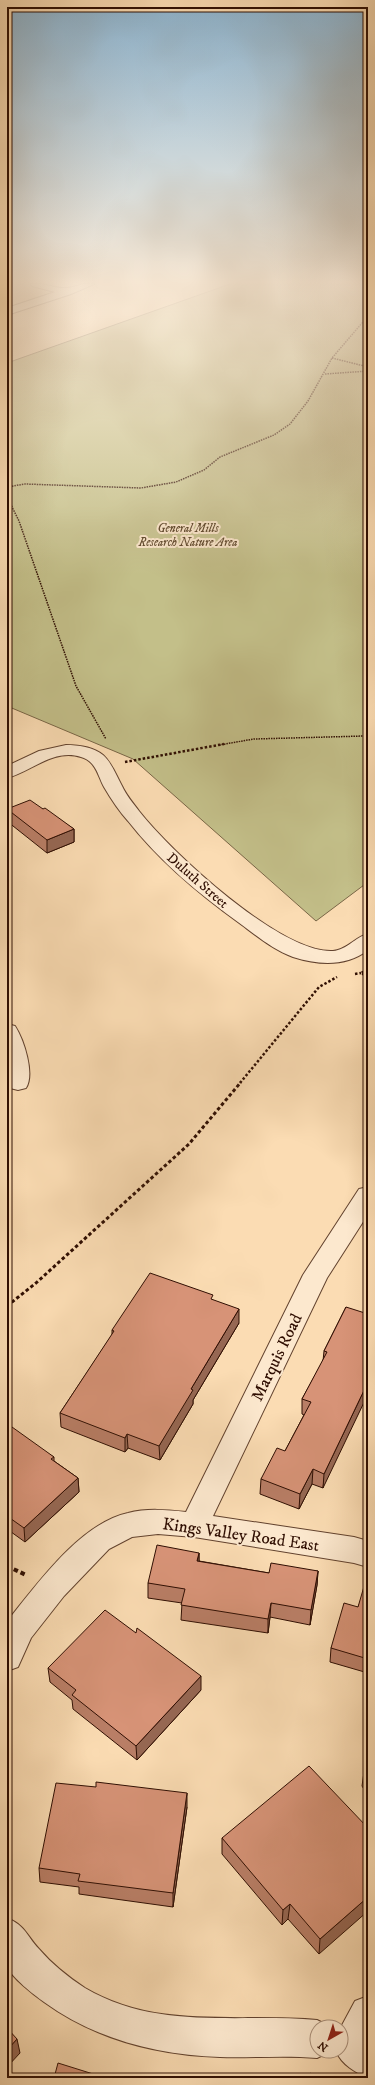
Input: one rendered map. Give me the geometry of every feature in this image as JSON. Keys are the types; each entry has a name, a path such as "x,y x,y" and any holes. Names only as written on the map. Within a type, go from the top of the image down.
{"street":[{"path":"7,773 37,756 56,752 75,751 88,754 104,765"},
{"name":"Duluth Street","path":"104,765 114,789 140,824 173,860 210,892 268,935 295,950 324,957 346,955 363,933"},
{"path":"7,1031 16,1054 18,1083"},
{"name":"Marquis Road","path":"194,1525 316,1275 368,1195"},
{"name":"Kings Valley Road East","path":"7,1657 20,1629 53,1587 99,1540 128,1525 158,1522 194,1525 354,1550 368,1554"},
{"path":"7,1936 18,1954 62,1995 104,2017 158,2032 218,2038 309,2038"}],"path":[{"path":"7,487 25,484 141,488 176,482 204,470 220,457 274,435 290,424 308,401 320,381"},
{"path":"7,498 19,521 76,686 108,744 125,768"},
{"path":"104,765 254,739 364,736 368,734"},
{"path":"363,933 368,918"},
{"path":"349,975 368,970"},
{"path":"361,973 368,977"},
{"path":"7,1306 36,1284 189,1144 319,987 337,977 343,976"}],"green space":[{"name":"General Mills Research Nature Area","path":"7,381 368,381 368,882 316,921 133,759 7,706"}],"building":[{"path":"30,800 43,809 45,808 74,829 47,840 7,809"},
{"path":"150,1273 213,1295 211,1299 239,1309 159,1446 127,1434 125,1438 60,1413"},
{"path":"346,1307 368,1314 368,1382 324,1474 313,1469 300,1494 261,1479 277,1448 285,1451 311,1402 302,1399 327,1352 324,1351"},
{"path":"12,1427 54,1457 51,1459 78,1478 24,1528 7,1516 7,1432"},
{"path":"157,1545 199,1553 197,1561 269,1573 271,1563 318,1571 311,1610 271,1603 268,1619 181,1605 185,1589 148,1583"},
{"path":"365,1583 368,1584 368,1659 331,1648 344,1603 358,1607"},
{"path":"105,1610 136,1633 137,1628 201,1676 136,1746 72,1695 76,1690 48,1668"},
{"path":"309,1766 368,1828 368,1834 363,1837 368,1842 368,1897 320,1939 290,1904 283,1910 222,1838"},
{"path":"368,1770 368,1780 364,1772"},
{"path":"96,1782 187,1793 173,1893 78,1881 80,1874 39,1868 56,1783 96,1787"},
{"path":"7,2028 17,2039 7,2050"},
{"path":"58,2063 106,2078 54,2078"},
{"path":"311,2073 314,2078 304,2078"}]}
